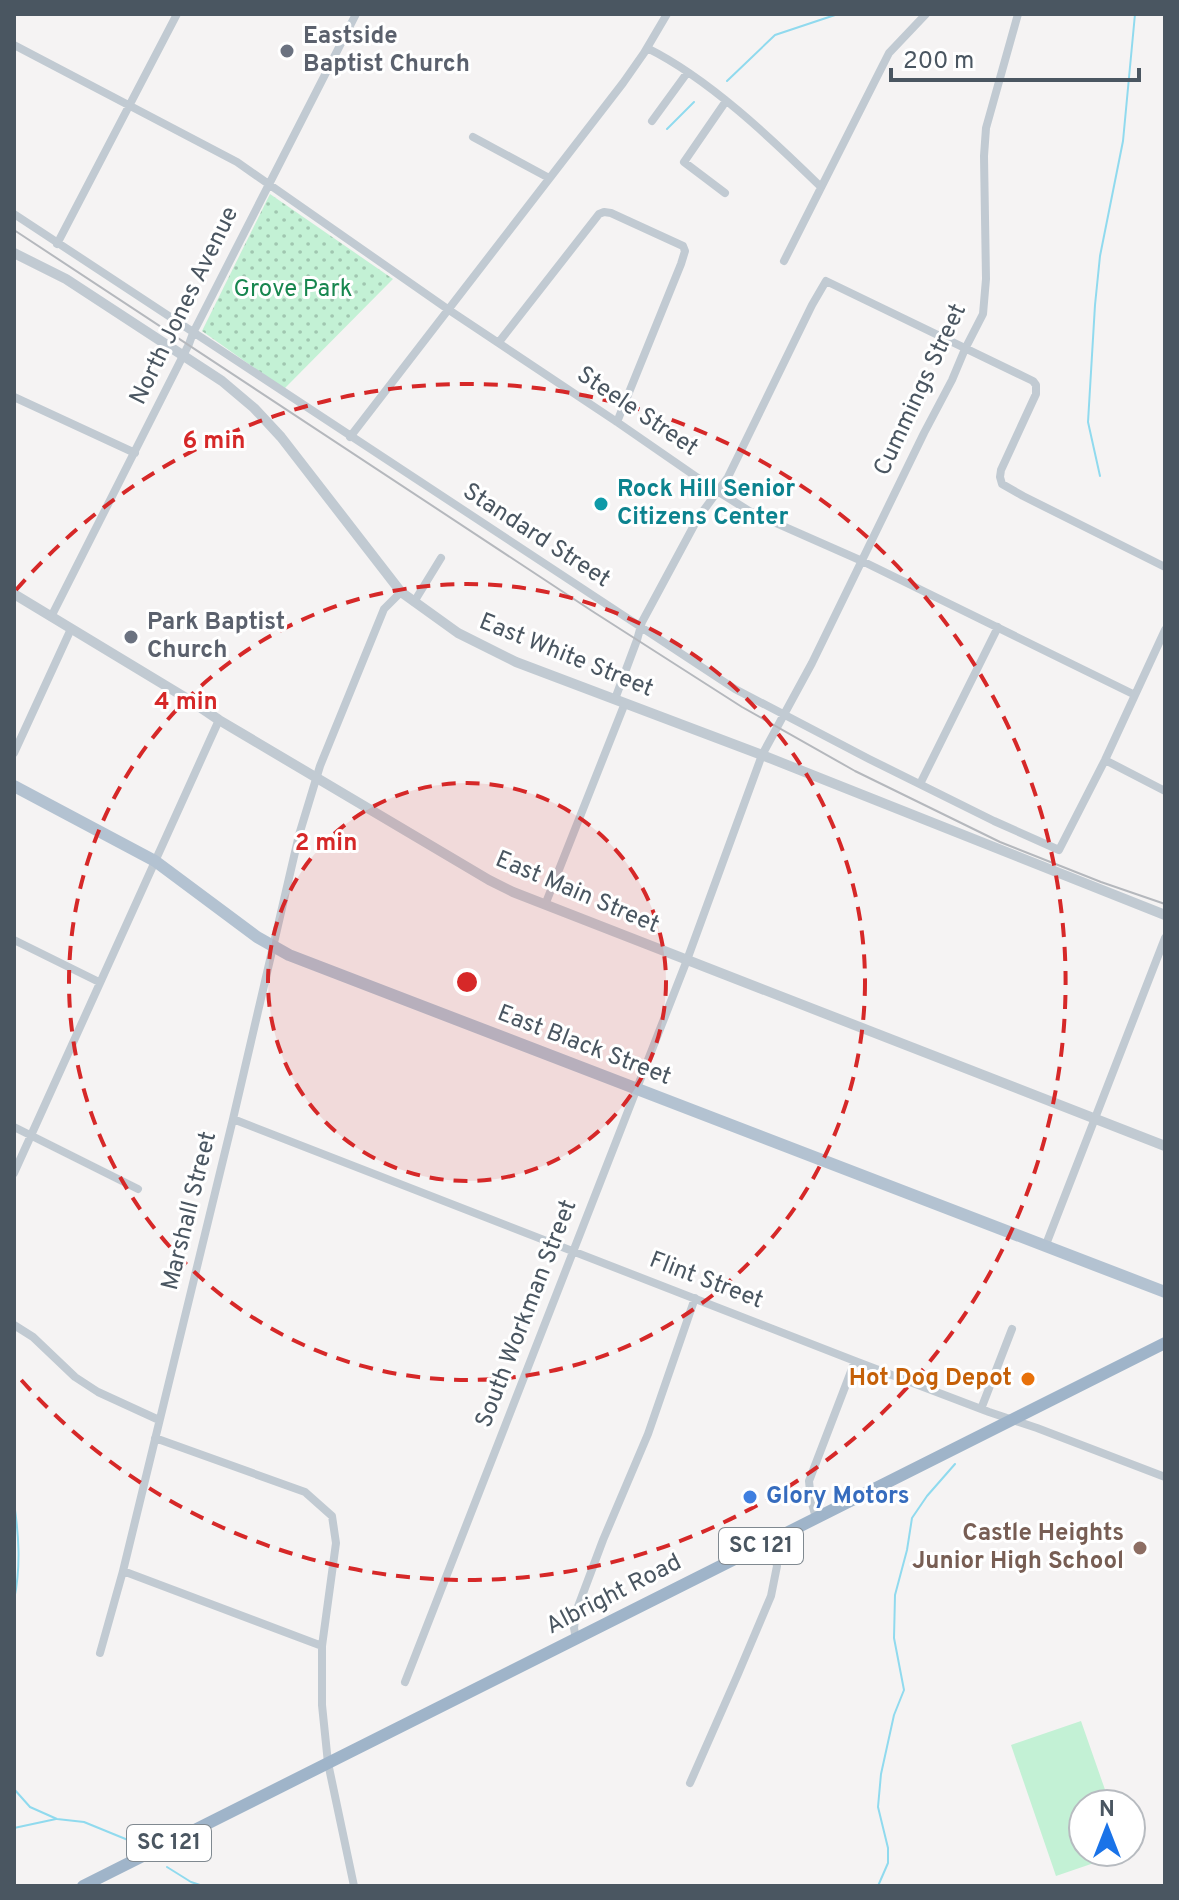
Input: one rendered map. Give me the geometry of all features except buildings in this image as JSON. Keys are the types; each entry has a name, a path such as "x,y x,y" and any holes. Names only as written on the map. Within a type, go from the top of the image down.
{"highway":[{"name":"Albright Road","path":"83,1886 1165,1343"}],"main road":[{"name":"East Black Street","path":"14,786 155,861 273,947 1165,1292"}],"street":[{"path":"57,244 177,14"},
{"name":"North Jones Avenue","path":"51,617 356,14"},
{"path":"350,437 623,83 667,14"},
{"path":"784,261 889,53 926,14"},
{"name":"Cummings Street","path":"687,960 762,755 862,561 983,314 986,279 986,128 1018,14"},
{"name":"Steele Street","path":"14,45 237,162 449,310 749,511 862,561 1135,695"},
{"path":"647,48 661,54 726,101 821,187"},
{"path":"652,121 687,73"},
{"path":"725,193 684,162 726,101"},
{"path":"473,137 549,178"},
{"path":"499,342 599,214 611,213 683,246 685,251 681,264 617,422"},
{"name":"Standard Street","path":"14,214 640,628 735,689 784,716 994,821 1059,850 1105,760"},
{"name":"East White Street","path":"14,253 66,279 222,381 254,408 281,437 401,592 458,633 516,662 762,755 1165,915"},
{"path":"545,905 620,701 642,622 698,518 728,477 826,281 1028,378 1036,385 1036,394 1001,470 1002,484 1165,567"},
{"path":"14,397 135,453"},
{"path":"414,602 441,558"},
{"name":"Marshall Street","path":"100,1653 123,1571 233,1119 299,835 316,778 384,609 401,592"},
{"name":"East Main Street","path":"14,594 316,778 513,892 1165,1146"},
{"path":"920,784 998,627"},
{"path":"14,753 71,629"},
{"path":"1165,630 1105,760 1165,791"},
{"path":"14,1173 219,720"},
{"path":"1045,1247 1165,938"},
{"path":"14,940 99,982"},
{"name":"South Workman Street","path":"405,1682 687,960"},
{"name":"Flint Street","path":"233,1119 855,1361 1165,1477"},
{"path":"14,1127 138,1189"},
{"path":"576,1639 576,1612 648,1434 695,1298"},
{"path":"14,1325 33,1337 75,1377 98,1392 159,1420"},
{"path":"981,1409 1012,1329"},
{"path":"816,1518 809,1481 855,1361"},
{"path":"155,1438 305,1492 332,1516 336,1543 322,1646 322,1705 328,1763 354,1886"},
{"path":"690,1783 771,1596 777,1566 771,1541"},
{"path":"123,1571 322,1646"}],"green space":[{"name":"Grove Park","path":"270,194 393,279 284,389 202,331"},
{"path":"1081,1721 1104,1788 1067,1788 1067,1868 1079,1868 1056,1876 1011,1745"}],"waterway":[{"path":"727,81 775,35 838,14"},
{"path":"1100,476 1088,422 1095,305 1100,256 1123,141 1135,14"},
{"path":"667,129 694,102"},
{"path":"878,1886 888,1863 888,1848 878,1807 881,1774 894,1715 904,1690 894,1638 895,1595 912,1518 955,1464"},
{"path":"14,1503 18,1552 14,1600"},
{"path":"14,1789 30,1807 57,1819 84,1822 128,1840"},
{"path":"14,1828 56,1819"},
{"path":"167,1867 203,1886"}],"railway":[{"path":"14,230 742,707 855,771 1000,842 1165,904"}],"place":[{"name":"Eastside Baptist Church","path":"287,51"},
{"name":"Rock Hill Senior Citizens Center","path":"601,504"},
{"name":"Park Baptist Church","path":"131,637"},
{"name":"Hot Dog Depot","path":"1028,1379"},
{"name":"Glory Motors","path":"750,1497"},
{"name":"Castle Heights Junior High School","path":"1140,1548"}]}
